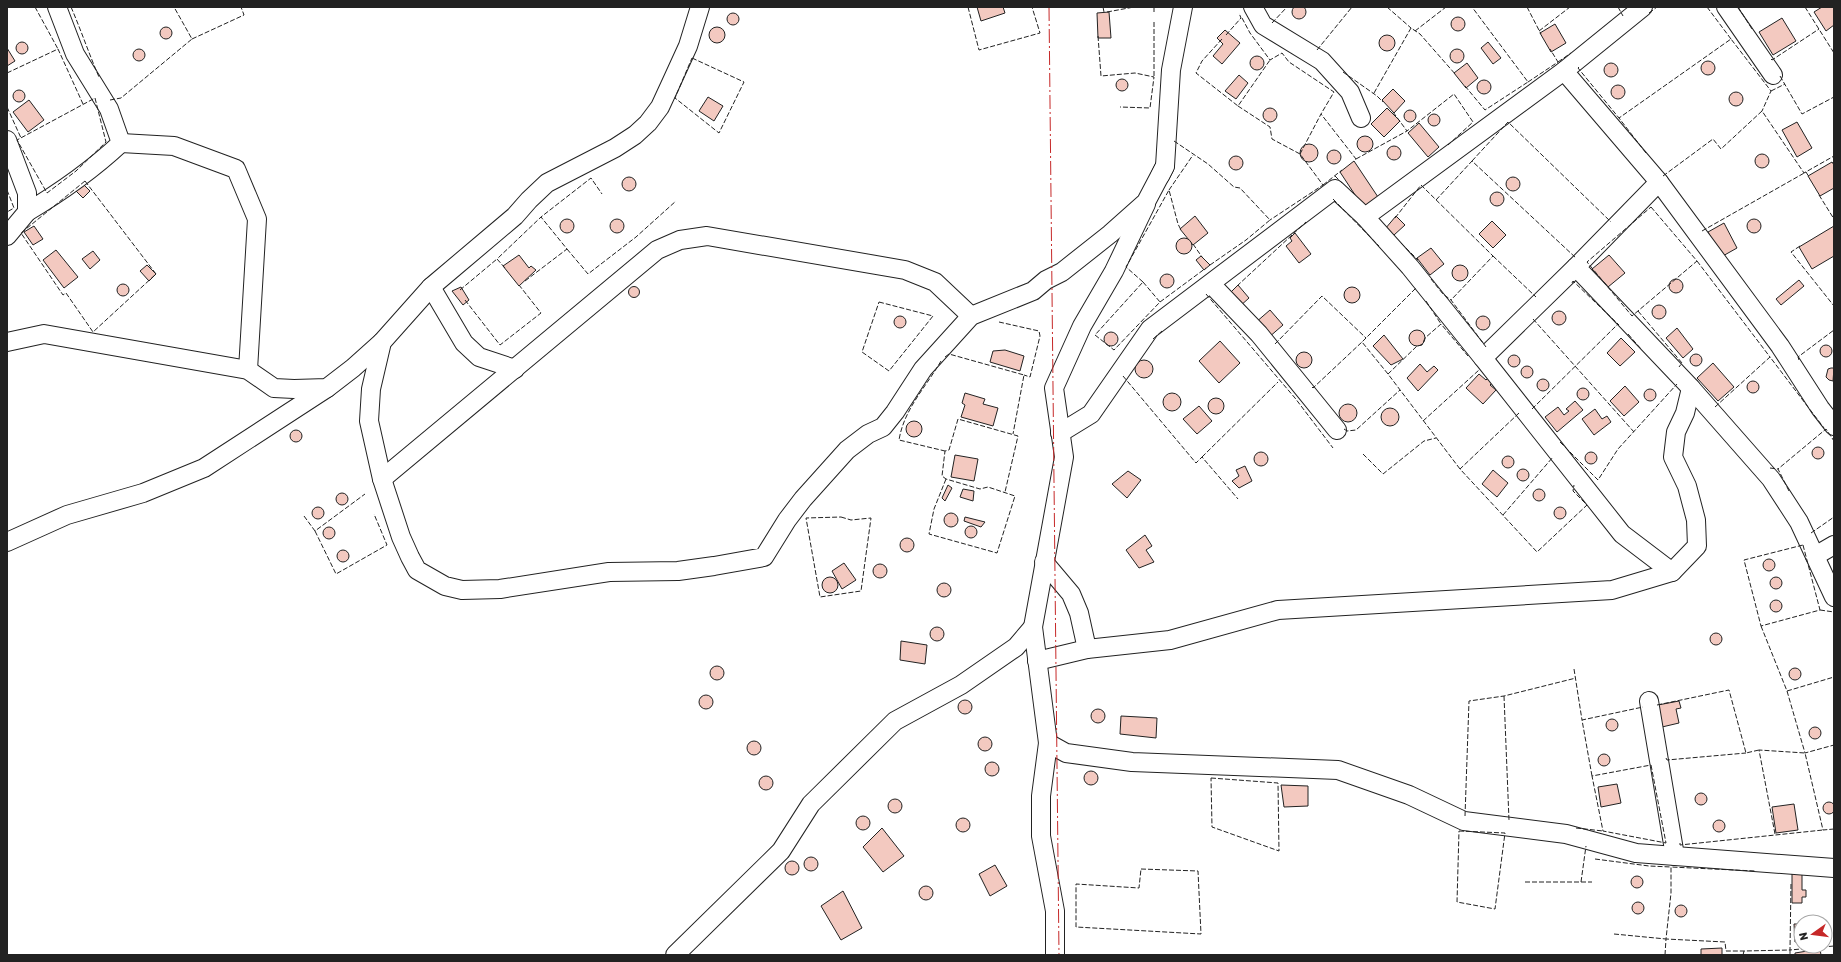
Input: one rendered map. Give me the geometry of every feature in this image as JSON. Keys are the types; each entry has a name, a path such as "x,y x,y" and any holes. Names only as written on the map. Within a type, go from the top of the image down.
{"street":[{"path":"57,7 76,54 109,109 120,143"},
{"path":"7,542 67,515 143,493 204,468 327,388 353,368 382,342 432,287 515,216 547,183 615,148 635,135 648,123 660,107 688,46 700,7"},
{"path":"1253,7 1263,25 1322,61 1350,92 1361,118"},
{"path":"1365,217 1564,71 1643,7"},
{"path":"1726,7 1773,75"},
{"path":"1054,955 1055,911 1041,836 1041,796 1048,743 1033,627 1064,457 1054,388 1082,326 1114,271 1165,166 1171,70 1188,8"},
{"path":"1564,71 1659,182 1780,346 1820,408 1834,426"},
{"path":"7,140 27,193 28,212"},
{"path":"7,236 28,212 58,194 99,163 120,143 174,146 236,169 257,219 248,370"},
{"path":"382,342 371,389 369,421 382,479 401,537 417,570 445,586 462,590 500,589 609,572 678,571 764,557 787,520 803,500 847,450 868,434 883,427 895,412 923,369 971,316 1033,291 1046,280 1062,272 1110,234 1146,202 1165,166"},
{"path":"1483,358 1576,267 1659,182"},
{"path":"1060,432 1091,414 1150,329 1335,189 1365,217 1410,267 1622,534 1672,572"},
{"path":"382,479 657,250 680,240 706,236 905,270 935,282 971,316"},
{"path":"1576,267 1691,388 1771,479 1799,522 1834,597"},
{"path":"1211,284 1259,334 1337,430"},
{"path":"432,287 464,343 479,357 515,369"},
{"path":"7,342 44,334 248,370 274,388 327,388"},
{"path":"1038,661 1087,649 1170,640 1278,610 1612,590 1672,572 1697,546 1696,520 1687,486 1674,457 1676,432 1685,413 1691,388"},
{"path":"1815,556 1834,545"},
{"path":"1044,562 1071,594 1079,613 1087,649"},
{"path":"675,955 781,850 811,804 895,721 961,685 1016,647 1033,627"},
{"path":"1649,701 1675,856"},
{"path":"1048,743 1066,753 1132,762 1338,770 1409,795 1464,821 1566,834 1636,853 1834,868"}],"building":[{"path":"1299,5 1304,7 1306,12 1304,17 1299,19 1294,17 1292,12 1294,7"},
{"path":"977,7 1003,7 1005,13 981,21"},
{"path":"1822,7 1834,7 1834,25 1826,31 1814,12"},
{"path":"1109,12 1111,38 1098,38 1097,13"},
{"path":"731,13 735,13 739,19 735,25 731,25 727,21 727,17"},
{"path":"1455,17 1461,17 1465,21 1465,27 1461,31 1455,31 1451,27 1451,21"},
{"path":"1782,18 1796,41 1773,55 1759,32"},
{"path":"1555,24 1566,43 1551,52 1540,33"},
{"path":"164,27 168,27 172,33 168,39 164,39 160,35 160,31"},
{"path":"717,27 724,32 725,35 720,42 717,43 710,38 709,35 714,28"},
{"path":"1225,30 1240,43 1222,64 1213,56 1223,44 1217,38"},
{"path":"1387,35 1393,37 1395,43 1393,49 1387,51 1381,49 1379,43 1381,37"},
{"path":"20,42 24,42 28,48 24,54 20,54 16,50 16,46"},
{"path":"1488,42 1501,58 1493,64 1481,48"},
{"path":"7,48 15,61 7,66"},
{"path":"137,49 141,49 145,55 141,61 137,61 133,57 133,53"},
{"path":"1454,49 1460,49 1464,53 1464,59 1460,63 1454,63 1450,59 1450,53"},
{"path":"1257,56 1262,58 1264,63 1262,68 1257,70 1252,68 1250,63 1252,58"},
{"path":"1705,61 1711,61 1715,65 1715,71 1711,75 1705,75 1701,71 1701,65"},
{"path":"1467,63 1478,78 1466,88 1454,73"},
{"path":"1608,63 1614,63 1618,67 1618,73 1614,77 1608,77 1604,73 1604,67"},
{"path":"1239,75 1248,83 1236,99 1225,91"},
{"path":"1124,79 1127,80 1127,90 1120,91 1117,90 1116,83 1117,80"},
{"path":"1481,80 1487,80 1491,84 1491,90 1487,94 1481,94 1477,90 1477,84"},
{"path":"1615,85 1621,85 1625,89 1625,95 1621,99 1615,99 1611,95 1611,89"},
{"path":"1393,89 1405,101 1394,113 1382,100"},
{"path":"17,90 21,90 25,96 21,102 17,102 13,98 13,94"},
{"path":"1733,92 1739,92 1743,96 1743,102 1739,106 1733,106 1729,102 1729,96"},
{"path":"708,97 723,106 714,121 699,111"},
{"path":"29,100 44,120 28,132 13,112"},
{"path":"1267,108 1273,108 1277,112 1277,118 1273,122 1267,122 1263,118 1263,112"},
{"path":"1387,108 1400,121 1384,137 1371,124"},
{"path":"1408,110 1412,110 1416,116 1412,122 1408,122 1404,118 1404,114"},
{"path":"1436,114 1439,115 1439,125 1432,126 1429,125 1428,118 1429,115"},
{"path":"1797,122 1812,148 1797,157 1782,130"},
{"path":"1419,123 1439,147 1428,157 1408,133"},
{"path":"1365,136 1372,141 1373,144 1368,151 1365,152 1358,147 1357,144 1362,137"},
{"path":"1309,144 1315,147 1318,153 1315,159 1309,162 1303,159 1300,153 1303,147"},
{"path":"1394,146 1399,148 1401,153 1399,158 1394,160 1389,158 1387,153 1389,148"},
{"path":"1331,150 1337,150 1341,154 1341,160 1337,164 1331,164 1327,160 1327,154"},
{"path":"1759,154 1765,154 1769,158 1769,164 1765,168 1759,168 1755,164 1755,158"},
{"path":"1233,156 1239,156 1243,160 1243,166 1239,170 1233,170 1229,166 1229,160"},
{"path":"1354,161 1378,197 1363,207 1340,172"},
{"path":"1832,162 1834,165 1834,188 1820,196 1808,176"},
{"path":"629,177 634,179 636,184 634,189 629,191 624,189 622,184 624,179"},
{"path":"1510,177 1516,177 1520,181 1520,187 1516,191 1510,191 1506,187 1506,181"},
{"path":"83,184 90,191 83,198 76,191"},
{"path":"1494,192 1500,192 1504,196 1504,202 1500,206 1494,206 1490,202 1490,196"},
{"path":"1195,216 1208,233 1193,245 1180,229"},
{"path":"1396,216 1405,225 1394,235 1385,229"},
{"path":"564,219 570,219 574,223 574,229 570,233 564,233 560,229 560,223"},
{"path":"614,219 620,219 624,223 624,229 620,233 614,233 610,229 610,223"},
{"path":"1751,219 1757,219 1761,223 1761,229 1757,233 1751,233 1747,229 1747,223"},
{"path":"1492,221 1506,235 1493,248 1479,234"},
{"path":"1724,223 1737,248 1721,257 1708,232"},
{"path":"34,226 43,239 33,245 24,232"},
{"path":"1834,226 1834,256 1812,269 1799,247"},
{"path":"1295,233 1311,254 1299,263 1286,246 1292,241 1290,238"},
{"path":"1184,238 1191,243 1192,246 1187,253 1184,254 1177,249 1176,246 1181,239"},
{"path":"1431,248 1444,264 1430,275 1417,258"},
{"path":"56,250 78,277 64,288 43,260"},
{"path":"93,251 100,260 90,269 82,259"},
{"path":"519,255 529,268 531,266 536,270 519,286 503,266"},
{"path":"1609,255 1625,273 1608,287 1592,269"},
{"path":"1201,256 1210,265 1204,270 1196,260"},
{"path":"147,265 156,274 149,281 140,271"},
{"path":"1457,265 1463,265 1468,270 1466,279 1463,281 1457,281 1452,276 1452,270"},
{"path":"1164,274 1170,274 1174,278 1174,284 1170,288 1164,288 1160,284 1160,278"},
{"path":"1673,279 1679,279 1683,283 1683,289 1679,293 1673,293 1669,289 1669,283"},
{"path":"1799,280 1804,286 1781,305 1776,299"},
{"path":"123,284 127,286 129,290 127,294 123,296 119,294 117,290 119,286"},
{"path":"1238,285 1249,298 1239,307 1227,296"},
{"path":"634,286 638,288 640,292 638,296 634,298 630,296 628,292 630,288"},
{"path":"461,287 469,300 463,305 452,291"},
{"path":"1349,287 1355,287 1360,292 1358,301 1355,303 1349,303 1344,298 1344,292"},
{"path":"1656,305 1662,305 1666,309 1666,315 1662,319 1656,319 1652,315 1652,309"},
{"path":"1270,310 1283,325 1268,338 1255,323"},
{"path":"1556,311 1562,311 1566,315 1566,321 1562,325 1556,325 1552,321 1552,315"},
{"path":"898,316 902,316 906,322 902,328 898,328 894,324 894,320"},
{"path":"1480,316 1486,316 1490,320 1490,326 1486,330 1480,330 1476,326 1476,320"},
{"path":"1677,328 1693,349 1683,358 1666,338"},
{"path":"1417,330 1423,332 1425,338 1423,344 1417,346 1411,344 1409,338 1411,332"},
{"path":"1111,332 1116,334 1118,339 1116,344 1111,346 1106,344 1104,339 1106,334"},
{"path":"1384,335 1403,359 1391,365 1373,346"},
{"path":"1621,338 1635,352 1620,366 1607,353"},
{"path":"1220,341 1240,363 1219,383 1199,361"},
{"path":"1824,345 1828,345 1832,351 1828,357 1824,357 1820,353 1820,349"},
{"path":"1005,350 1024,356 1020,371 990,362 993,351"},
{"path":"1304,352 1310,354 1312,360 1310,366 1304,368 1298,366 1296,360 1298,354"},
{"path":"1694,354 1698,354 1702,360 1698,366 1694,366 1690,362 1690,358"},
{"path":"1512,355 1516,355 1520,361 1516,367 1512,367 1508,363 1508,359"},
{"path":"1144,360 1150,363 1153,369 1150,375 1144,378 1138,375 1135,369 1138,363"},
{"path":"1713,363 1734,387 1718,401 1697,378"},
{"path":"1420,364 1427,372 1434,366 1438,370 1418,391 1407,378"},
{"path":"1525,366 1529,366 1533,372 1529,378 1525,378 1521,374 1521,370"},
{"path":"1834,368 1833,381 1826,377 1828,369"},
{"path":"1479,374 1486,380 1490,376 1494,381 1490,385 1496,390 1483,404 1466,388"},
{"path":"1541,379 1545,379 1549,385 1545,391 1541,391 1537,387 1537,383"},
{"path":"1751,381 1755,381 1759,387 1755,393 1751,393 1747,389 1747,385"},
{"path":"1625,386 1639,402 1624,416 1610,401"},
{"path":"1581,388 1585,388 1589,394 1585,400 1581,400 1577,396 1577,392"},
{"path":"1648,389 1652,389 1656,395 1652,401 1648,401 1644,397 1644,393"},
{"path":"965,393 985,399 983,404 998,408 993,426 961,417 965,405 962,403"},
{"path":"1172,393 1178,396 1181,402 1178,408 1172,411 1166,408 1163,402 1166,396"},
{"path":"1216,398 1222,400 1224,406 1222,412 1216,414 1210,412 1208,406 1210,400"},
{"path":"1575,401 1583,410 1557,432 1545,417 1558,407 1564,415 1569,411 1566,409"},
{"path":"1348,404 1354,407 1357,413 1354,419 1348,422 1342,419 1339,413 1342,407"},
{"path":"1199,406 1212,421 1197,434 1183,419"},
{"path":"1386,408 1394,408 1399,413 1397,424 1394,426 1386,426 1381,421 1381,413"},
{"path":"1595,409 1602,419 1607,416 1611,422 1594,435 1582,419"},
{"path":"911,421 917,421 922,426 920,435 917,437 911,437 906,432 906,426"},
{"path":"296,430 300,432 302,436 300,440 296,442 292,440 290,436 292,432"},
{"path":"1816,447 1820,447 1824,453 1820,459 1816,459 1812,455 1812,451"},
{"path":"1258,452 1264,452 1268,456 1268,462 1264,466 1258,466 1254,462 1254,456"},
{"path":"1589,452 1593,452 1597,458 1593,464 1589,464 1585,460 1585,456"},
{"path":"955,455 978,459 974,481 951,477"},
{"path":"1506,456 1510,456 1514,462 1510,468 1506,468 1502,464 1502,460"},
{"path":"1245,466 1252,481 1239,488 1232,481 1239,476 1236,470"},
{"path":"1521,469 1525,469 1529,475 1525,481 1521,481 1517,477 1517,473"},
{"path":"1493,470 1508,483 1497,497 1482,484"},
{"path":"1128,471 1141,480 1127,498 1112,484"},
{"path":"948,485 952,488 945,501 942,498"},
{"path":"963,489 974,491 973,501 960,497"},
{"path":"1537,489 1541,489 1545,495 1541,501 1537,501 1533,497 1533,493"},
{"path":"342,493 346,495 348,499 346,503 342,505 338,503 336,499 338,495"},
{"path":"318,507 322,509 324,513 322,517 318,519 314,517 312,513 314,509"},
{"path":"1558,507 1562,507 1566,513 1562,519 1558,519 1554,515 1554,511"},
{"path":"951,513 956,515 958,520 956,525 951,527 946,525 944,520 946,515"},
{"path":"965,517 985,522 981,527 964,521"},
{"path":"969,526 973,526 977,532 973,538 969,538 965,534 965,530"},
{"path":"329,527 333,529 335,533 333,537 329,539 325,537 323,533 325,529"},
{"path":"1145,535 1152,546 1146,550 1154,562 1139,568 1126,550"},
{"path":"904,538 910,538 914,542 914,548 910,552 904,552 900,548 900,542"},
{"path":"343,550 347,552 349,556 347,560 343,562 339,560 337,556 339,552"},
{"path":"1767,559 1771,559 1775,565 1771,571 1767,571 1763,567 1763,563"},
{"path":"844,563 856,580 842,589 832,571"},
{"path":"877,564 883,564 887,568 887,574 883,578 877,578 873,574 873,568"},
{"path":"830,577 836,579 838,585 836,591 830,593 824,591 822,585 824,579"},
{"path":"1774,577 1778,577 1782,583 1778,589 1774,589 1770,585 1770,581"},
{"path":"941,583 947,583 951,587 951,593 947,597 941,597 937,593 937,587"},
{"path":"1774,600 1778,600 1782,606 1778,612 1774,612 1770,608 1770,604"},
{"path":"934,627 940,627 944,631 944,637 940,641 934,641 930,637 930,631"},
{"path":"1714,633 1718,633 1722,639 1718,645 1714,645 1710,641 1710,637"},
{"path":"901,641 927,645 925,664 900,660"},
{"path":"714,666 720,666 724,670 724,676 720,680 714,680 710,676 710,670"},
{"path":"1793,668 1797,668 1801,674 1797,680 1793,680 1789,676 1789,672"},
{"path":"703,695 709,695 713,699 713,705 709,709 703,709 699,705 699,699"},
{"path":"962,700 968,700 972,704 972,710 968,714 962,714 958,710 958,704"},
{"path":"1679,701 1681,708 1676,709 1679,723 1662,727 1658,705"},
{"path":"1095,709 1101,709 1105,713 1105,719 1101,723 1095,723 1091,719 1091,713"},
{"path":"1121,716 1157,718 1156,738 1120,734"},
{"path":"1610,719 1614,719 1618,725 1614,731 1610,731 1606,727 1606,723"},
{"path":"1813,727 1817,727 1821,733 1817,739 1813,739 1809,735 1809,731"},
{"path":"982,737 988,737 992,741 992,747 988,751 982,751 978,747 978,741"},
{"path":"751,741 757,741 761,745 761,751 757,755 751,755 747,751 747,745"},
{"path":"1602,754 1606,754 1610,760 1606,766 1602,766 1598,762 1598,758"},
{"path":"989,762 995,762 999,766 999,772 995,776 989,776 985,772 985,766"},
{"path":"1088,771 1094,771 1098,775 1098,781 1094,785 1088,785 1084,781 1084,775"},
{"path":"763,776 769,776 773,780 773,786 769,790 763,790 759,786 759,780"},
{"path":"1617,784 1621,803 1601,807 1598,787"},
{"path":"1281,785 1308,786 1308,806 1284,807"},
{"path":"1699,793 1703,793 1707,799 1703,805 1699,805 1695,801 1695,797"},
{"path":"892,799 898,799 902,803 902,809 898,813 892,813 888,809 888,803"},
{"path":"1827,802 1831,802 1835,808 1831,814 1827,814 1823,810 1823,806"},
{"path":"1794,804 1798,830 1776,833 1772,807"},
{"path":"860,816 866,816 870,820 870,826 866,830 860,830 856,826 856,820"},
{"path":"960,818 966,818 970,822 970,828 966,832 960,832 956,828 956,822"},
{"path":"1717,820 1721,820 1725,826 1721,832 1717,832 1713,828 1713,824"},
{"path":"882,828 904,856 883,872 863,847"},
{"path":"808,857 814,857 818,861 818,867 814,871 808,871 804,867 804,861"},
{"path":"789,861 795,861 799,865 799,871 795,875 789,875 785,871 785,865"},
{"path":"995,865 1007,886 990,896 979,874"},
{"path":"1792,873 1802,874 1802,890 1806,890 1806,897 1802,897 1802,903 1792,903"},
{"path":"1635,876 1639,876 1643,882 1639,888 1635,888 1631,884 1631,880"},
{"path":"923,886 929,886 933,890 933,896 929,900 923,900 919,896 919,890"},
{"path":"843,891 862,928 841,940 821,906"},
{"path":"1636,902 1640,902 1644,908 1640,914 1636,914 1632,910 1632,906"},
{"path":"1679,905 1683,905 1687,911 1683,917 1679,917 1675,913 1675,909"},
{"path":"1722,948 1722,955 1701,955 1701,949"},
{"path":"1821,954 1821,955 1795,955"}],"fence":[{"path":"35,7 58,49"},
{"path":"71,7 99,77"},
{"path":"110,100 121,98 192,39 174,7"},
{"path":"192,39 244,15 241,7"},
{"path":"968,7 979,50 1040,33 1032,7"},
{"path":"1103,7 1104,12"},
{"path":"1107,12 1134,7"},
{"path":"1154,7 1154,12"},
{"path":"1272,23 1287,7"},
{"path":"1317,50 1352,7"},
{"path":"1387,7 1411,28"},
{"path":"1415,31 1446,7"},
{"path":"1465,86 1485,110 1528,82 1472,7"},
{"path":"1527,7 1541,34"},
{"path":"1539,31 1570,7"},
{"path":"1618,7 1623,16"},
{"path":"1649,13 1657,7"},
{"path":"1707,7 1731,39"},
{"path":"1738,7 1752,29"},
{"path":"1805,7 1834,53"},
{"path":"1226,35 1241,18 1239,13"},
{"path":"1242,18 1250,33 1270,60 1282,53 1289,62 1334,92 1321,114"},
{"path":"1154,22 1154,77"},
{"path":"1374,93 1411,28 1420,34 1456,75"},
{"path":"1771,59 1772,60 1819,29"},
{"path":"1098,36 1101,76 1135,73 1154,77 1150,108 1120,107"},
{"path":"1222,39 1202,61 1196,73 1238,106 1270,60"},
{"path":"1646,153 1619,118 1731,39 1771,91 1762,111"},
{"path":"7,73 58,49 83,104"},
{"path":"1528,82 1558,62 1550,49"},
{"path":"1558,62 1571,53"},
{"path":"692,58 744,82 719,133 675,98 692,58"},
{"path":"1579,67 1578,68 1619,118"},
{"path":"1343,72 1383,102"},
{"path":"1780,76 1802,114 1834,97"},
{"path":"1771,91 1785,84"},
{"path":"1393,112 1407,131 1454,94 1473,122 1448,145"},
{"path":"95,98 106,142 76,171 47,193 17,140 95,98"},
{"path":"1238,106 1270,127 1272,139 1300,154 1323,185 1270,220"},
{"path":"7,107 21,138"},
{"path":"1663,176 1713,139 1721,149 1762,111 1804,173 1834,156"},
{"path":"1300,154 1321,114 1356,159 1355,160"},
{"path":"1472,161 1508,122 1611,222"},
{"path":"1356,159 1407,131"},
{"path":"1174,141 1208,164 1234,187 1240,188 1270,220 1246,240 1210,265"},
{"path":"1169,190 1193,155"},
{"path":"1436,200 1472,161 1576,258"},
{"path":"1323,185 1342,170"},
{"path":"1702,231 1806,172 1809,177"},
{"path":"1335,176 1342,183"},
{"path":"525,281 567,249 541,217 591,178 602,194"},
{"path":"85,181 156,274 93,332 66,293 63,295 21,233 85,181"},
{"path":"1395,218 1421,185 1493,256 1451,300"},
{"path":"7,190 14,208 7,212"},
{"path":"1143,282 1126,267 1169,190 1181,230"},
{"path":"1819,195 1834,219"},
{"path":"1333,199 1379,246"},
{"path":"567,249 588,274 636,237 676,201"},
{"path":"1651,207 1697,261 1632,316 1587,262 1651,207"},
{"path":"505,268 497,259 541,217"},
{"path":"1237,286 1306,222"},
{"path":"1401,243 1418,260"},
{"path":"1193,244 1202,257"},
{"path":"1800,246 1791,252 1834,306"},
{"path":"1493,256 1536,297"},
{"path":"460,290 497,259"},
{"path":"1697,261 1770,357"},
{"path":"1160,302 1206,268"},
{"path":"1431,279 1443,294 1451,300 1486,347"},
{"path":"1572,283 1573,281 1618,324"},
{"path":"1143,282 1160,302 1114,350 1095,335 1143,282"},
{"path":"465,300 500,345 541,313 519,285"},
{"path":"1388,374 1362,342 1417,287"},
{"path":"1206,294 1295,398 1333,448"},
{"path":"1275,344 1322,296 1366,338"},
{"path":"1426,301 1441,324"},
{"path":"879,302 933,316 889,371 862,352 879,302"},
{"path":"1638,311 1682,363 1679,367"},
{"path":"1533,319 1634,432"},
{"path":"999,322 1039,331 1040,336 1030,377 1024,375"},
{"path":"1460,469 1388,374 1417,346 1422,345 1425,338 1441,324 1468,356"},
{"path":"1532,409 1618,324 1619,325"},
{"path":"1799,360 1798,357 1834,330"},
{"path":"1153,339 1162,331"},
{"path":"1628,334 1641,349"},
{"path":"1312,387 1313,388 1362,342"},
{"path":"945,357 949,354 1024,375 1013,434"},
{"path":"1715,407 1770,357 1824,428"},
{"path":"941,361 911,408 899,440 945,451"},
{"path":"1423,421 1479,370"},
{"path":"1123,376 1196,463 1202,457 1238,499"},
{"path":"1202,457 1278,382"},
{"path":"1560,442 1598,480 1618,449 1677,384"},
{"path":"1344,429 1347,431 1356,430 1400,390"},
{"path":"1519,413 1460,469 1537,552 1587,505 1573,491 1574,485"},
{"path":"946,479 934,509 929,534 997,553 1015,496 988,487 980,489 946,479 942,476 945,451 949,450 958,419 1018,436 1005,492"},
{"path":"1789,491 1778,469 1826,429 1834,441"},
{"path":"1363,454 1383,474 1424,441 1436,438"},
{"path":"1503,515 1553,457"},
{"path":"1770,468 1778,469"},
{"path":"304,516 315,531 365,494"},
{"path":"315,531 336,574 387,545 374,514"},
{"path":"841,517 851,520 871,518 861,591 820,597 806,518 841,517"},
{"path":"1811,533 1834,517"},
{"path":"1803,545 1820,610 1761,626 1744,560 1803,545"},
{"path":"1820,610 1834,612"},
{"path":"1761,626 1787,691 1805,753 1834,745"},
{"path":"1574,669 1582,720"},
{"path":"1787,691 1834,677"},
{"path":"1465,816 1469,701 1504,696 1576,678"},
{"path":"1657,705 1729,690 1746,753 1759,750"},
{"path":"1504,696 1509,820"},
{"path":"1592,776 1582,720 1643,707"},
{"path":"1775,834 1759,750 1805,753 1823,830 1834,829"},
{"path":"1666,758 1667,760 1746,753"},
{"path":"1651,765 1666,843 1603,831 1592,776 1651,765"},
{"path":"1211,778 1278,783 1279,851 1212,827 1211,778"},
{"path":"1576,828 1603,831"},
{"path":"1680,843 1680,845 1823,830"},
{"path":"1459,831 1505,833 1495,909 1457,902 1459,831"},
{"path":"1581,882 1586,846"},
{"path":"1595,859 1649,866 1671,867"},
{"path":"1614,934 1666,939 1671,893 1671,867 1755,871"},
{"path":"1141,869 1198,871 1201,934 1076,927 1076,884 1139,888 1141,869"},
{"path":"1525,882 1592,882"},
{"path":"1791,884 1790,950 1834,946"},
{"path":"1665,955 1666,939 1725,942 1726,951 1744,951"},
{"path":"1743,955 1744,951 1790,950 1790,955"}],"power":[{"path":"1049,7 1059,955"}]}
